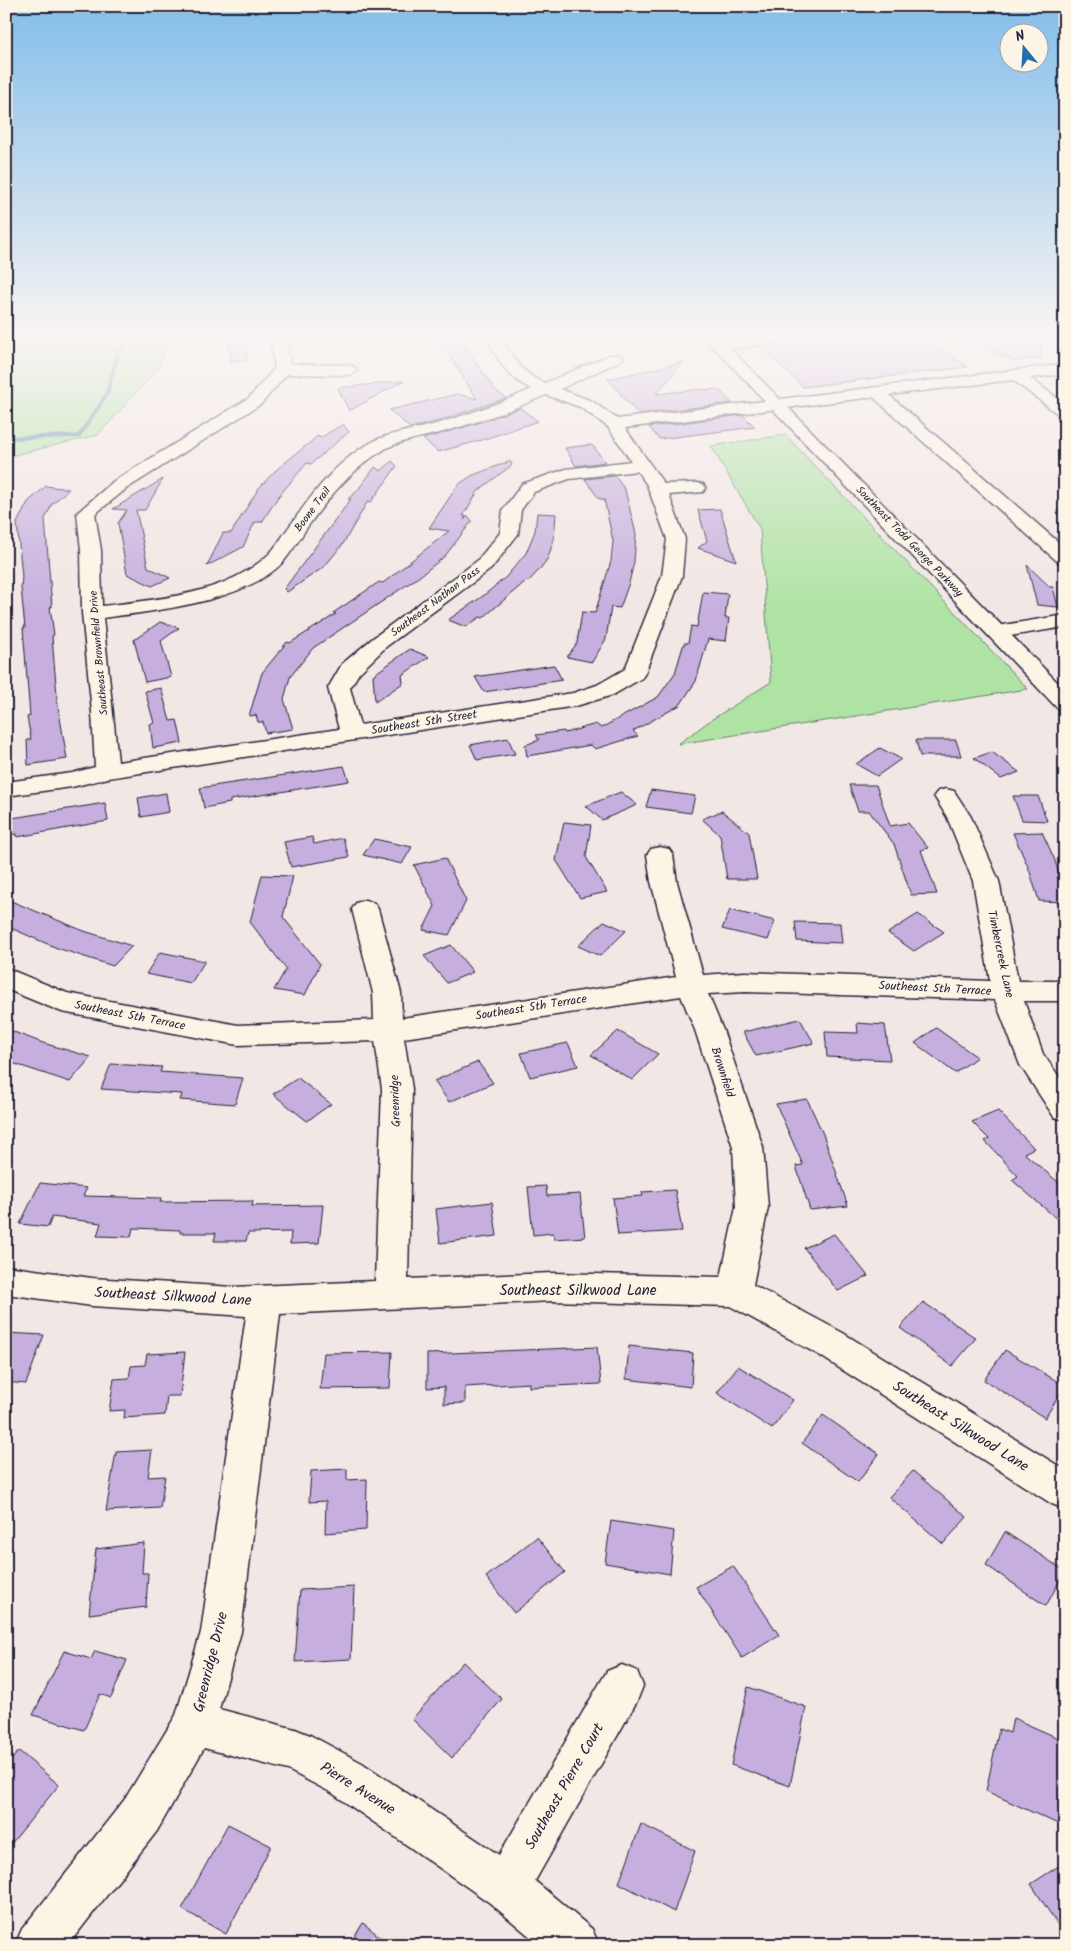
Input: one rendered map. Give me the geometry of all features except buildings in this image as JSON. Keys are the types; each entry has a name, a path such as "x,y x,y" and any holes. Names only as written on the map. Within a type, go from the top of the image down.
{"street":[{"name":"Southeast Brownfield Drive","path":"107,771 92,613 91,550 86,513 120,485 210,429"},
{"name":"Boone Trail","path":"92,613 164,604 220,590 256,574 277,557 321,496 344,470 380,444 433,429"},
{"name":"Southeast 5th Street","path":"6,789 72,780 107,771 576,699 605,690 634,673 672,576 676,539 658,490 617,429"},
{"name":"Southeast Todd George Parkway","path":"806,429 1065,703"},
{"path":"918,429 1065,558"},
{"name":"Southeast Nathan Pass","path":"351,733 339,688 350,670 380,642 484,565 509,534 512,510 528,488 566,474 641,465"},
{"path":"658,490 697,488"},
{"path":"997,632 1065,621"},
{"name":"Timbercreek Lane","path":"946,796 959,817 986,881 1006,991 1030,1057 1065,1109"},
{"name":"Brownfield","path":"660,855 664,882 687,963 691,986 709,1030 748,1147 752,1207 734,1292"},
{"name":"Greenridge","path":"365,910 387,993 388,1030 397,1089 391,1296"},
{"name":"Southeast 5th Terrace","path":"6,978 62,1002 238,1035 388,1030 587,998 664,988 745,982 1006,991 1065,991"},
{"name":"Southeast Silkwood Lane","path":"6,1280 92,1292 233,1302 552,1287 734,1292 832,1344 1065,1491"},
{"name":"Greenridge Drive","path":"38,1945 141,1815 194,1724 221,1632 265,1301"},
{"name":"Southeast Pierre Court","path":"506,1887 622,1686"},
{"name":"Pierre Avenue","path":"194,1724 295,1750 347,1778 506,1887 576,1945"}],"green space":[{"path":"6,429 103,429 98,435 6,457"},
{"path":"786,435 1028,689 678,744 711,720 771,682 760,529 711,446"}],"waterway":[{"path":"6,438 79,436 84,429"}]}
